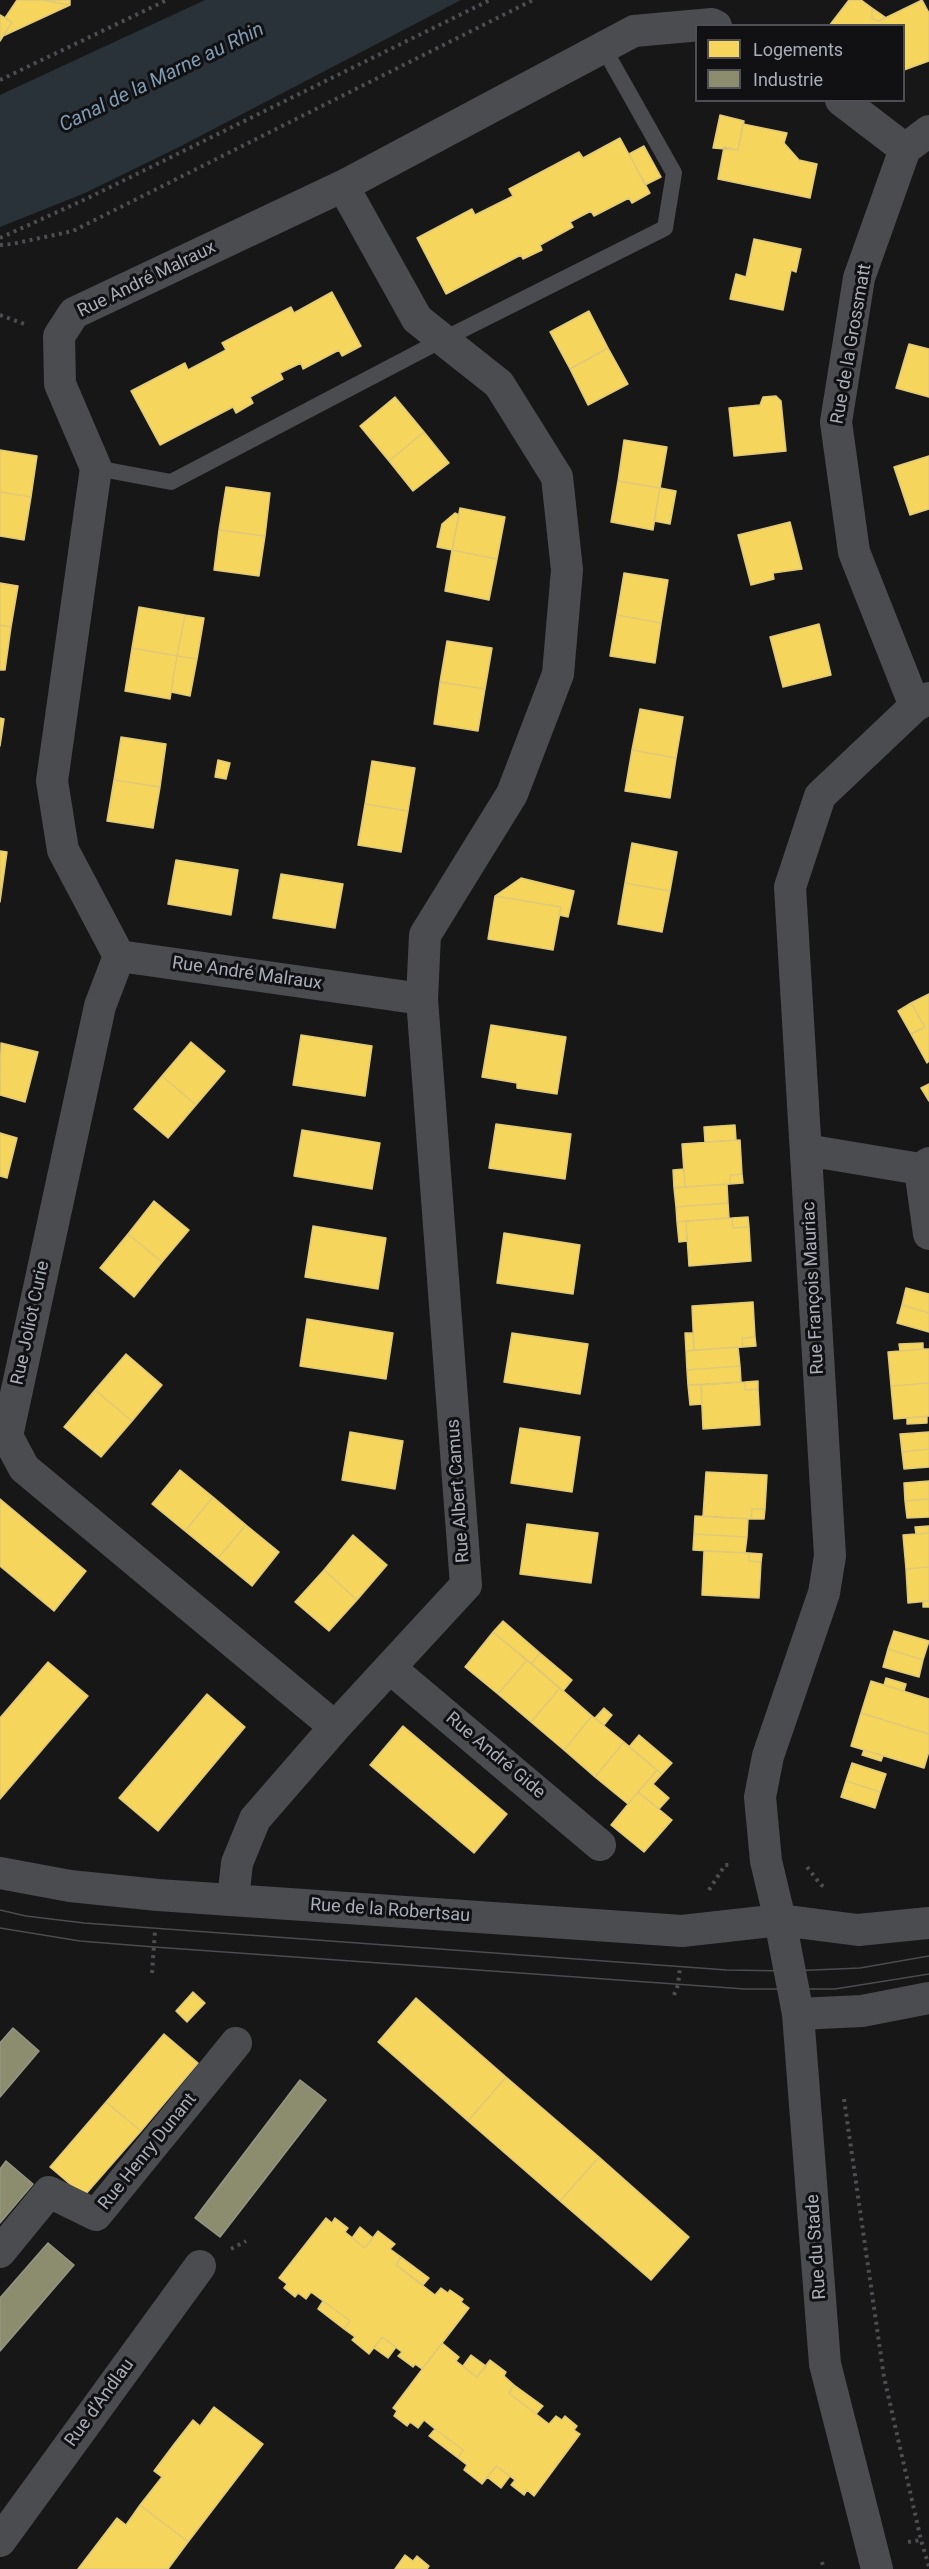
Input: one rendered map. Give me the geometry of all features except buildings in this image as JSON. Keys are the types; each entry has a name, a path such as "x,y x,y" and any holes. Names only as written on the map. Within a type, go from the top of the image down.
{"street":[{"name":"Rue André Malraux","path":"96,468 60,384 59,336 74,313 343,186 634,31 695,26"},
{"path":"845,102 917,140"},
{"name":"Rue de la Grossmatt","path":"917,140 860,278 836,422 854,552 922,702"},
{"path":"343,186 417,320 499,384 557,477 567,570 558,674 512,794 425,935 422,999"},
{"path":"96,468 52,781 63,850 119,956"},
{"name":"Rue François Mauriac","path":"780,1920 766,1861 760,1797 768,1756 824,1593 830,1556 790,886 820,796 922,702"},
{"name":"Rue André Malraux","path":"119,956 422,999"},
{"name":"Rue Joliot Curie","path":"119,956 100,1006 7,1436 24,1468 335,1727"},
{"name":"Rue Albert Camus","path":"233,1900 237,1863 255,1819 335,1727 466,1585 422,999"},
{"path":"806,1150 924,1166 929,1234"},
{"name":"Rue André Gide","path":"390,1668 600,1845"},
{"name":"Rue de la Robertsau","path":"0,1873 70,1886 233,1900 682,1931 780,1920 858,1930 929,1923"},
{"name":"Rue du Stade","path":"780,1920 798,2014 825,2364 877,2569"},
{"path":"798,2014 862,2011 929,1998"},
{"name":"Rue Henry Dunant","path":"0,2252 50,2192 96,2215 236,2043"},
{"name":"Rue d'Andlau","path":"0,2541 200,2266"}],"lane":[{"path":"96,468 171,483 442,340 665,228 674,173 603,47"}],"path":[{"path":"0,80 166,0"},
{"path":"0,238 98,193 490,0"},
{"path":"0,245 72,231 533,0"},
{"path":"800,1858 821,1885 832,1889"},
{"path":"698,1893 708,1890 725,1865 738,1864"},
{"path":"674,1995 678,1985 680,1959"},
{"path":"843,2090 884,2378 921,2540"},
{"path":"822,2562 824,2569"}],"water":[{"name":"Canal de la Marne au Rhin","path":"205,0 461,0 179,147 85,193 0,227 0,95"}],"tram line":[{"path":"0,1910 26,1916 84,1923 727,1970 790,1971 860,1968 929,1956"},
{"path":"0,1928 80,1941 745,1989 835,1989 929,1974"}]}
